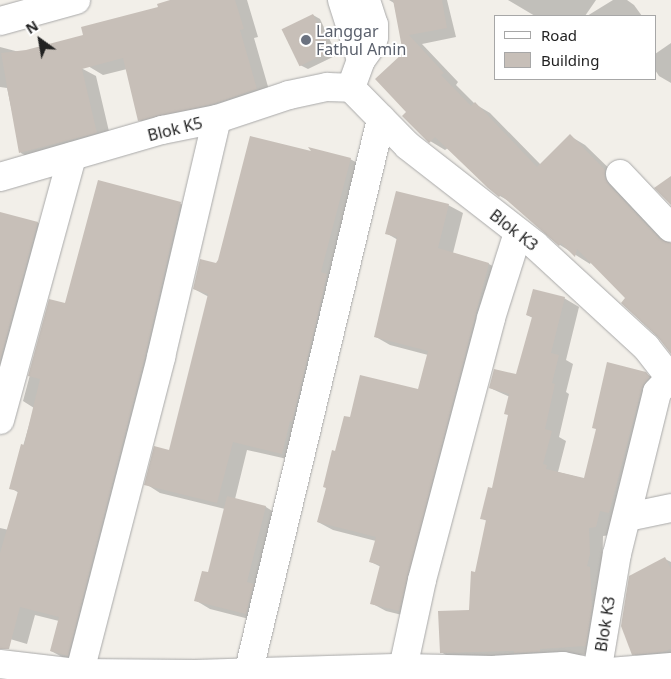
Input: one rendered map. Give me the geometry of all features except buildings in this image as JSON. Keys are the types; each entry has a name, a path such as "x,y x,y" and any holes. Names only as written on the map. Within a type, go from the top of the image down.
{"street":[{"path":"0,21 76,0"},
{"path":"342,0 361,60"},
{"path":"351,88 361,60 372,45 374,37 374,25 366,0"},
{"name":"Blok K5","path":"0,177 162,130 216,119 289,96 327,87 351,88"},
{"name":"Blok K3","path":"351,88 408,146 535,245 646,347 660,362 670,379 657,392 607,605 597,673"},
{"path":"78,676 162,357 216,119"},
{"path":"248,674 381,119"},
{"path":"0,420 72,157"},
{"path":"620,174 671,228"},
{"path":"403,668 422,580 491,318 518,233"},
{"path":"628,517 671,508"},
{"path":"0,664 78,676 248,674 403,668 492,670 563,666 597,673 671,667"}],"place":[{"name":"Langgar Fathul Amin","path":"306,40"}]}
